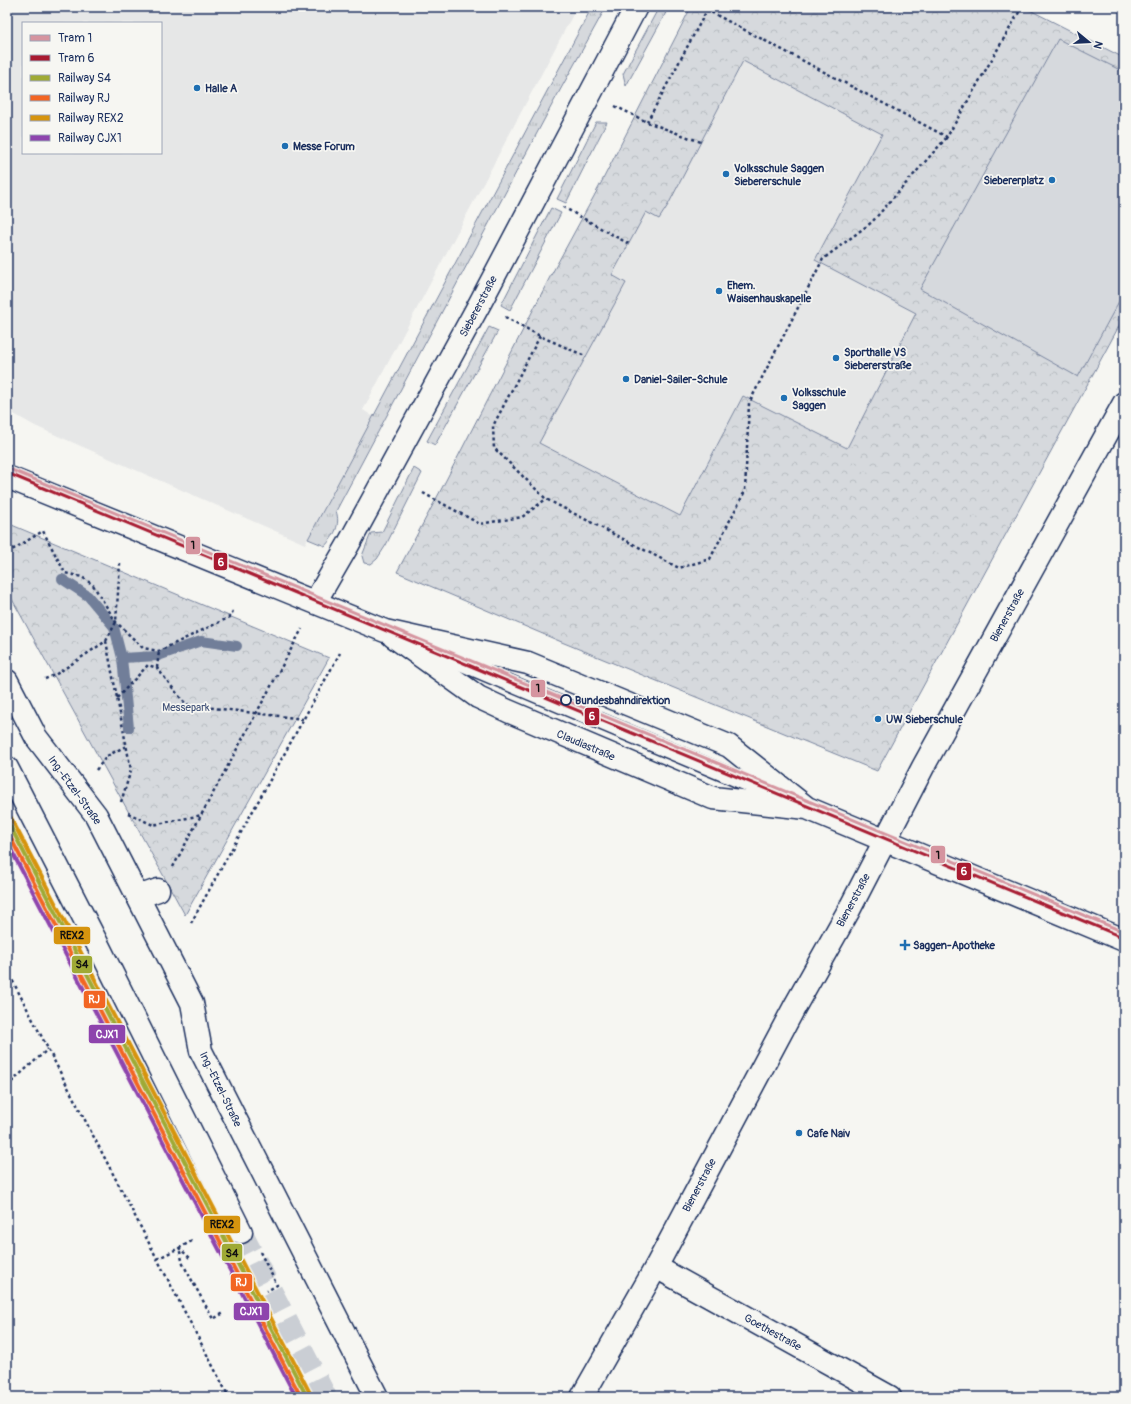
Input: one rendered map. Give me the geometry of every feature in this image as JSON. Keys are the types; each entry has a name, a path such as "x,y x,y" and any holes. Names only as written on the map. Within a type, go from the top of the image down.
{"street":[{"name":"Siebererstraße","path":"315,602 342,557 480,303 636,7"},
{"name":"Bienerstraße","path":"582,1397 656,1268 920,774 1124,403"},
{"name":"Claudiastraße","path":"7,477 385,631 528,663 722,743 729,746 807,808 1124,940"},
{"name":"Claudiastraße","path":"385,631 478,697 713,798 807,808"},
{"name":"Ing.-Etzel-Straße","path":"7,681 36,737 110,811 148,893 192,1002 202,1051 377,1397"},
{"path":"7,768 100,949 241,1232"},
{"name":"Goethestraße","path":"656,1268 890,1397"}],"path":[{"path":"540,336 493,426 494,448 546,499 679,568 710,559 745,491 749,403 823,259 872,222 947,137 1022,7"},
{"path":"647,122 707,10 947,137"},
{"path":"591,93 647,122 701,142"},
{"path":"537,194 571,211 629,244"},
{"path":"480,303 540,336 585,356"},
{"path":"423,493 480,524 522,517 546,499"},
{"path":"7,548 12,550 43,531 65,573 82,577 93,585 116,622 143,648 159,651 230,617 234,609"},
{"path":"45,679 55,675 106,641 116,622 120,563"},
{"path":"148,893 162,889 295,643 315,602"},
{"path":"106,641 132,770 110,811 153,825 202,815"},
{"path":"157,668 159,651"},
{"path":"192,923 340,653"},
{"path":"117,698 148,665 157,668 183,701 189,705 257,712 304,719"},
{"path":"92,775 107,756 126,746"},
{"path":"7,970 229,1397"},
{"path":"7,1086 48,1049"},
{"path":"157,1259 192,1241"},
{"path":"179,1248 190,1259"},
{"path":"179,1248 183,1264 212,1319 224,1314"},
{"path":"267,1291 277,1285 271,1275"}],"shaded area":[{"path":"7,7 577,7 363,410 374,417 305,544 35,426 7,410"},
{"name":"Volksschule Saggen","path":"691,7 1024,7 1124,58 1124,317 877,771 564,643 397,572 443,486 550,277 599,187"}],"green space":[{"path":"592,7 606,7 553,103 336,511 338,521 334,534 325,546 308,539"},
{"path":"659,7 669,7 626,86 623,74"},
{"name":"Volksschule Saggen","path":"691,7 1024,7 1124,58 1124,317 877,771 564,643 397,572 443,486 550,277 599,187","holes":["743,61 882,134 815,260 916,313 847,448 743,396 680,516 539,443 626,283 612,275 646,212 659,219 668,205"]},
{"name":"Siebererplatz","path":"1058,39 1124,72 1124,292 1078,377 920,289"},
{"path":"596,122 607,122 566,203 557,199"},
{"path":"551,208 561,213 510,310 501,305"},
{"path":"489,327 498,331 435,445 427,441"},
{"path":"414,468 422,473 386,545 377,559 371,564 364,563 362,556 371,533 382,532"},
{"name":"Messepark","path":"7,523 329,658 185,915 7,590"}],"waterway":[{"path":"62,579 88,596 114,627 122,658 129,728"},
{"path":"122,658 158,656 201,641 237,646"}],"tunnel":[{"path":"241,1232 326,1397"}],"tram line":[{"name":"1","path":"7,468 1124,932"},
{"name":"6","path":"7,473 1122,937"}],"rail line":[{"name":"REX2","path":"11,818 311,1395"},
{"name":"S4","path":"7,820 307,1397"},
{"name":"RJ","path":"7,831 301,1397"},
{"name":"CJX1","path":"7,842 296,1397"}],"place":[{"name":"Halle A","path":"197,88"},
{"name":"Messe Forum","path":"285,146"},
{"name":"Volksschule Saggen Siebererschule","path":"726,174"},
{"name":"Siebererplatz","path":"1052,180"},
{"name":"Ehem. Waisenhauskapelle","path":"719,291"},
{"name":"Sporthalle VS Siebererstraße","path":"836,358"},
{"name":"Daniel-Sailer-Schule","path":"626,379"},
{"name":"Volksschule Saggen","path":"784,398"},
{"name":"Bundesbahndirektion","path":"566,700"},
{"name":"UW Sieberschule","path":"878,719"},
{"name":"Saggen-Apotheke","path":"905,945"},
{"name":"Cafe Naiv","path":"799,1133"}]}
